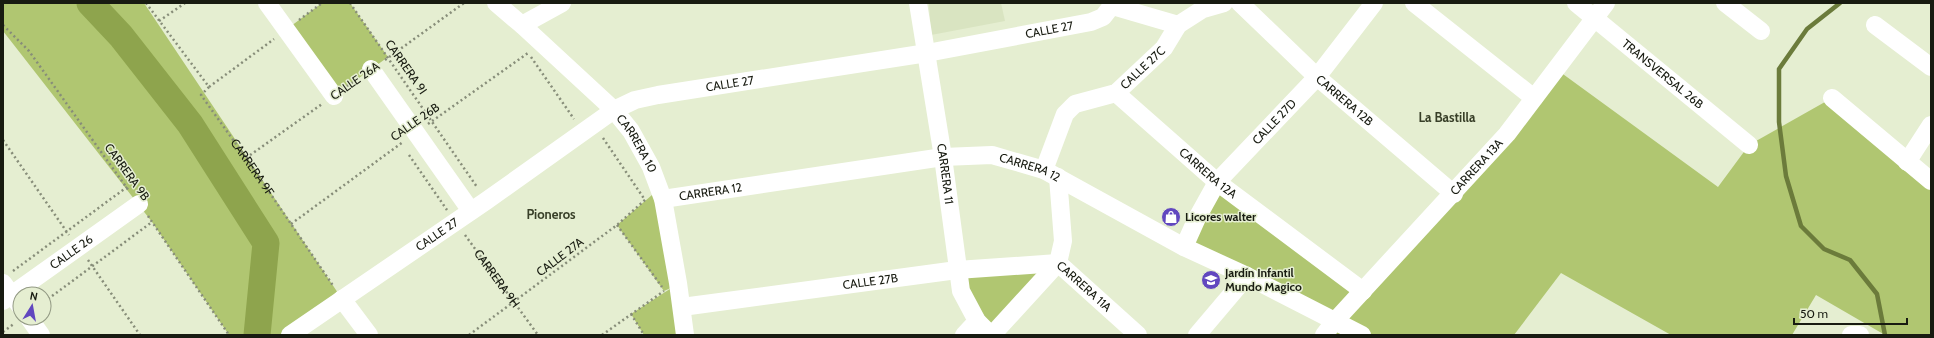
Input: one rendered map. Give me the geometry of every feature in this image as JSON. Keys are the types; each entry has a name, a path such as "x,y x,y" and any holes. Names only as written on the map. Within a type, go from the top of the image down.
{"street":[{"path":"267,3 334,96"},
{"name":"CARRERA 10","path":"496,3 614,110 634,137 651,167 661,194 671,287 682,307 685,335"},
{"path":"522,25 562,3"},
{"name":"CARRERA 11","path":"918,3 943,158 961,291 977,321 992,335"},
{"path":"1178,25 1203,9 1224,3"},
{"name":"CARRERA 12B","path":"1240,3 1317,77 1454,194"},
{"name":"CALLE 27D","path":"1184,247 1197,218 1217,182 1317,77 1374,3"},
{"path":"1414,3 1534,98"},
{"name":"TRANSVERSAL 26B","path":"1576,3 1749,145"},
{"name":"CARRERA 13A","path":"1329,328 1454,194 1507,134 1606,3"},
{"path":"1725,3 1761,31"},
{"name":"CALLE 27","path":"290,335 486,201 614,110 636,100 658,94 927,53 1091,22 1103,17 1113,4 1178,25"},
{"name":"CALLE 27C","path":"1051,174 1064,114 1075,104 1116,93 1164,48 1178,25"},
{"path":"1875,25 1931,67"},
{"path":"371,69 471,211"},
{"name":"CARRERA 12A","path":"1116,93 1217,182 1363,291"},
{"path":"1832,98 1931,181"},
{"path":"1907,162 1931,125"},
{"name":"CARRERA 12","path":"661,194 943,158 992,155 1051,174 1184,247 1246,276 1329,328 1362,335"},
{"name":"CARRERA 11A","path":"1051,174 1063,241 1058,263 1138,335"},
{"name":"CALLE 26","path":"31,286 139,204"},
{"path":"992,335 1058,263"},
{"name":"CALLE 27B","path":"682,307 957,270 1058,263"},
{"path":"1197,335 1246,276"},
{"path":"342,299 369,335"},
{"path":"964,335 977,321"},
{"path":"34,326 41,335"},
{"path":"1851,335 1860,335"}],"path":[{"path":"146,3 209,88 322,3"},
{"path":"159,21 185,3"},
{"name":"CARRERA 9I","path":"350,3 486,201"},
{"name":"CALLE 26A","path":"246,158 464,3"},
{"name":"CARRERA 9B","path":"3,25 29,51 126,188 152,222 229,335"},
{"path":"522,25 528,53 645,200"},
{"name":"CALLE 26B","path":"291,224 416,132 528,53"},
{"name":"CARRERA 9F","path":"209,88 201,95 342,299"},
{"path":"27,286 126,188"},
{"name":"CALLE 27A","path":"469,335 618,225 645,200 661,194"},
{"path":"52,296 152,222"},
{"name":"CARRERA 9H","path":"455,222 538,335"},
{"path":"602,335 671,287 618,225"},
{"path":"3,332 12,303"},
{"path":"631,314 644,335"}],"shaded area":[{"path":"929,3 1001,3 1005,21 931,35"}],"green space":[{"path":"3,3 144,3 342,299 290,335 229,335 152,222 3,31"},
{"path":"322,3 350,3 388,57 334,96 287,29"},
{"path":"1556,69 1718,187 1749,145 1832,98 1931,177 1931,335 1885,335 1816,295 1792,335 1671,335 1561,273 1514,335 1324,335 1334,322 1184,247 1217,182 1363,291"},
{"path":"659,189 685,335 644,335 631,314 673,287 664,291 617,225"},
{"path":"1058,263 992,335 960,273"}],"waterway":[{"path":"90,3 121,36 190,124 266,243 257,335"},
{"path":"1840,3 1807,29 1779,69 1779,122 1786,176 1801,226 1824,249 1850,260 1877,294 1885,335"}],"place":[{"name":"Licores walter","path":"1171,217"},
{"name":"Jardín Infantil Mundo Magico","path":"1211,280"}],"district":[{"name":"La Bastilla","path":"1447,117"},
{"name":"Pioneros","path":"551,214"}]}
